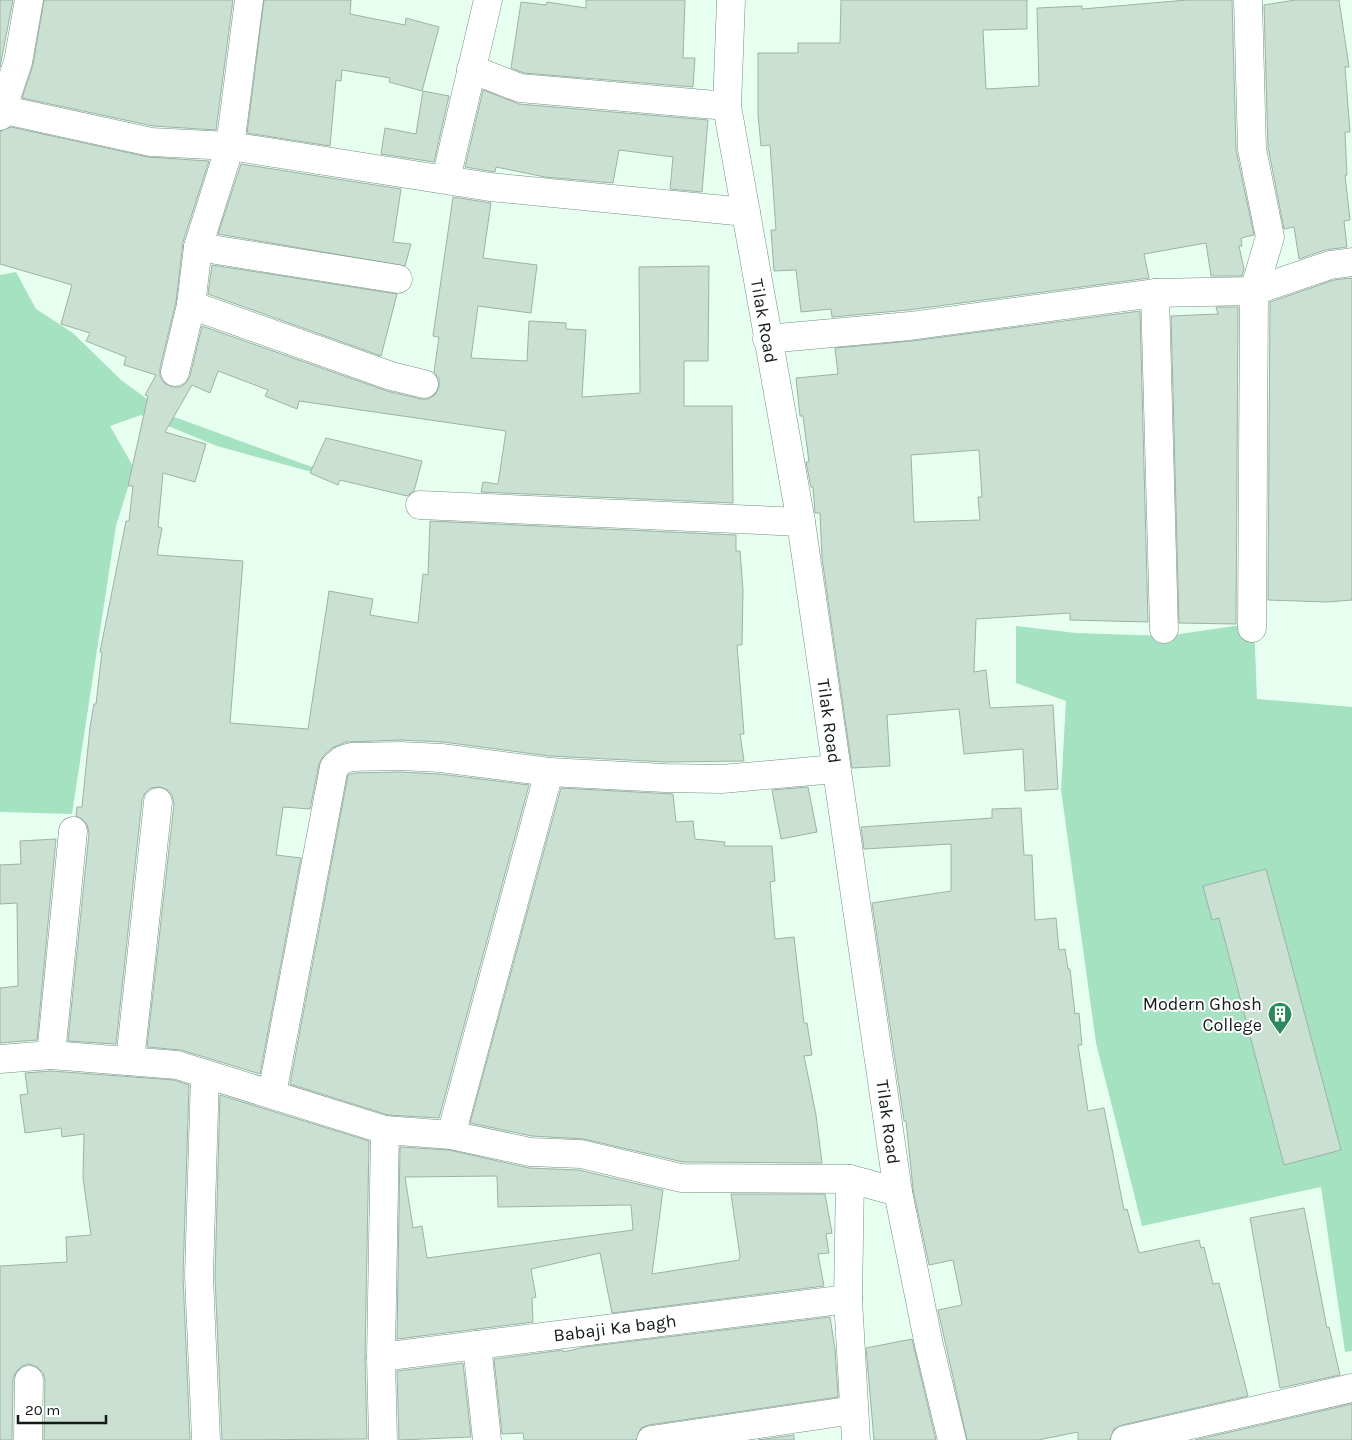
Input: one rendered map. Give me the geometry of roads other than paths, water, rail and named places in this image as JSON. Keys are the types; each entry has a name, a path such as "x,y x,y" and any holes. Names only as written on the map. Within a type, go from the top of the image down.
{"street":[{"path":"29,0 18,62 1,112 151,142 230,146 490,187 746,212"},
{"path":"175,372 191,306 198,247 230,146 249,0"},
{"path":"446,179 488,0"},
{"name":"Tilak Road","path":"731,0 727,106 801,522 835,769 898,1192 929,1345 952,1440"},
{"path":"1248,0 1252,149 1270,237 1254,291 1252,628"},
{"path":"471,69 520,88 727,106"},
{"path":"198,247 398,279"},
{"path":"767,339 910,326 1156,293 1254,291 1330,265 1352,262"},
{"path":"1156,293 1164,629"},
{"path":"191,306 391,376 424,384"},
{"path":"420,505 801,522"},
{"path":"272,1094 334,767 342,760 351,757 400,756 441,758 549,772 722,779 835,769"},
{"path":"451,1135 549,772"},
{"path":"130,1060 158,802"},
{"path":"51,1054 73,831"},
{"path":"0,1059 51,1054 178,1065 385,1130 451,1135 530,1152 581,1154 681,1178 850,1179 898,1192"},
{"path":"205,1075 199,1276 206,1440"},
{"path":"383,1440 381,1357 385,1130"},
{"path":"850,1179 848,1299 856,1440"},
{"name":"Babaji Ka bagh","path":"381,1357 848,1299"},
{"path":"476,1345 487,1440"},
{"path":"28,1440 29,1380"},
{"path":"1125,1440 1352,1388"},
{"path":"651,1440 854,1410"}],"place":[{"name":"Modern Ghosh College","path":"1280,1035"}]}
